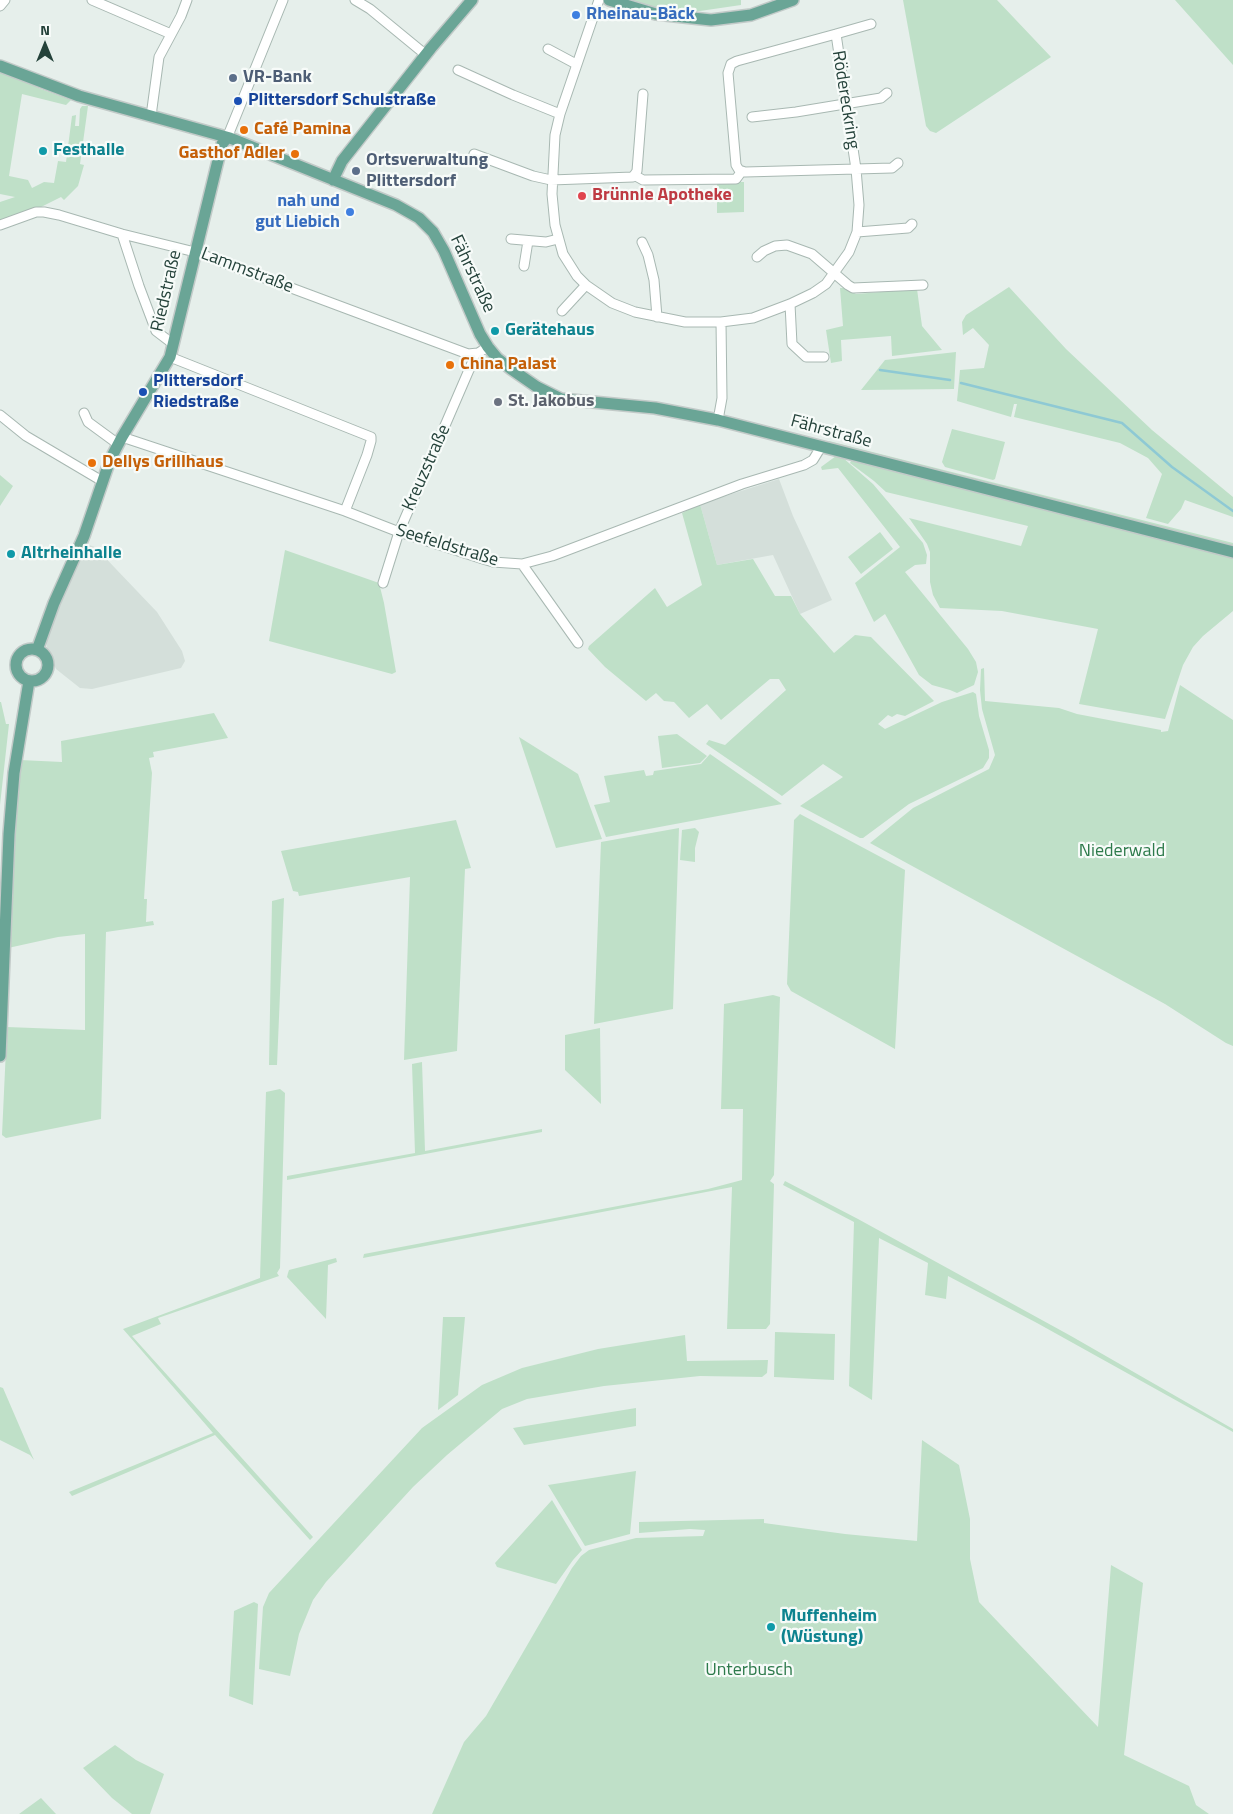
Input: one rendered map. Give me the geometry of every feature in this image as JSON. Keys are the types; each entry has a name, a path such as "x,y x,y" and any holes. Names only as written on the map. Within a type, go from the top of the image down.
{"main road":[{"path":"332,180 342,161 472,0"},
{"path":"609,0 656,14 711,20 752,15 793,0"},
{"name":"Fährstraße","path":"0,66 79,96 227,138 396,205 419,218 433,232 444,251 480,334 488,348 496,358 511,369 537,387 561,399 575,402 656,408 718,420 1233,552"},
{"name":"Riedstraße","path":"38,645 84,536 102,480 120,441 170,357 222,144 227,138"},
{"path":"38,645 45,656 48,666 47,671 42,678 29,681 19,675 16,663 22,653 38,645"},
{"path":"0,1056 9,834 17,753 29,681"}],"street":[{"path":"0,6 5,0"},
{"path":"92,0 171,34"},
{"path":"151,116 159,57 181,16 187,0"},
{"path":"227,138 283,0"},
{"path":"355,0 372,4 426,55"},
{"name":"Rödereckring","path":"599,0 560,114 555,135 551,180 558,240 563,254 570,267 586,285 612,303 636,312 685,322 721,322 753,318 813,294 826,284 849,252 857,232 859,206 856,169 836,34 737,61 728,68 728,78 736,165 742,171 856,169"},
{"path":"836,34 871,24"},
{"path":"548,49 576,64"},
{"path":"458,70 560,114"},
{"path":"752,117 881,98 887,93"},
{"path":"474,154 533,176 551,180 627,179 637,171 644,94"},
{"path":"856,169 892,168 898,163"},
{"path":"634,175 643,180 736,179 742,171"},
{"name":"Lammstraße","path":"0,225 36,212 44,212 195,252 468,354 475,354"},
{"path":"857,232 908,228 912,224"},
{"path":"122,234 156,331 173,344"},
{"path":"512,239 546,242 558,240"},
{"path":"524,266 528,241"},
{"path":"642,242 648,255 654,280 657,317"},
{"path":"757,257 775,246 787,245 812,254 853,288 923,285"},
{"path":"562,311 586,285"},
{"path":"790,304 792,344 806,357 824,357"},
{"path":"718,420 722,398 721,322"},
{"path":"475,354 488,348"},
{"name":"Kreuzstraße","path":"383,583 399,532 475,354"},
{"path":"170,357 371,437 367,455 345,511"},
{"path":"84,413 88,422 120,441"},
{"path":"0,415 26,436 102,480"},
{"name":"Seefeldstraße","path":"120,441 345,511 399,532 493,562 522,564 552,556 742,484 804,465 813,460 821,447"},
{"path":"522,564 578,643"}],"shaded area":[{"path":"779,479 793,516 832,600 800,614 773,555 717,565 700,504"},
{"path":"89,545 95,547 157,612 182,651 185,661 181,668 92,689 80,688 56,669 47,651 46,640 56,612 85,547"}],"green space":[{"path":"625,0 741,0 741,5 693,12 658,9"},
{"path":"903,0 997,0 1051,57 936,133 930,131 926,126"},
{"path":"1175,0 1233,0 1233,65"},
{"path":"0,71 71,100 66,105 22,94 9,176 28,180 32,188 44,182 54,183 58,161 66,162 72,116 76,115 75,126 79,126 80,109 82,106 88,106 80,164 84,165 78,186 64,200 61,197 41,207 0,222 0,202 15,197 0,194"},
{"path":"717,182 744,182 744,212 717,213"},
{"path":"1009,287 1066,349 1152,430 1233,497 1233,517 1185,500 1181,509 1168,524 1146,518 1162,474 1148,458 1120,443 1014,417 1017,404 1014,404 1011,417 957,401 960,370 984,368 989,345 973,328 963,335 962,322 966,315"},
{"path":"840,288 846,288 856,294 917,289 922,326 942,350 892,356 891,336 841,340 842,361 831,363 826,330 843,326"},
{"path":"956,352 954,389 861,390 885,360"},
{"path":"489,356 499,366 496,371 476,362 483,357"},
{"path":"952,429 1005,442 995,479 945,467 942,462"},
{"path":"829,441 1233,543 1233,548 828,443"},
{"path":"836,456 842,457 873,484 923,543 927,555 926,564 915,565 905,572 968,649 976,662 978,672 974,685 957,693 932,685 919,675 885,614 874,622 855,583 900,547 838,468 822,470 821,467"},
{"path":"852,459 1233,557 1233,611 1193,647 1183,665 1165,719 1079,704 1098,629 1002,611 940,608 933,595 930,582 930,552 927,544 909,518 1021,546 1028,526 886,492 850,463"},
{"path":"0,475 13,486 0,506"},
{"path":"700,504 717,565 753,559 775,596 791,596 800,614 834,653 855,635 871,637 934,701 905,716 897,714 892,717 888,715 878,724 885,729 942,702 973,692 976,694 979,716 989,750 989,758 983,768 909,804 863,838 860,838 800,806 843,777 823,764 782,796 706,744 709,740 725,745 786,690 779,679 770,679 721,720 707,704 689,718 674,702 664,701 656,693 646,701 605,667 588,649 589,646 655,588 667,607 702,585 682,513"},
{"path":"880,532 893,549 861,574 848,557"},
{"path":"285,550 379,583 396,672 392,674 269,641"},
{"name":"Niederwald","path":"984,668 985,701 1059,708 1077,714 1161,730 1161,732 1168,731 1180,685 1233,720 1233,1046 1165,1004 870,843 913,808 989,769 995,755 982,709 980,690 981,669"},
{"path":"0,702 6,724 9,724 0,805"},
{"path":"214,713 228,738 153,752 154,757 149,758 152,773 144,899 147,899 146,922 153,921 154,925 106,932 101,1119 6,1138 2,1135 7,1027 85,1030 85,934 58,937 8,948 11,847 20,760 62,762 61,741"},
{"path":"677,734 707,756 700,763 662,768 658,736"},
{"path":"519,737 578,774 602,839 556,848"},
{"path":"710,754 782,804 606,837 594,805 610,802 604,776 644,770 646,776 653,775 654,771 701,764"},
{"path":"800,814 905,870 895,1049 791,991 787,984 794,820"},
{"path":"456,820 471,868 465,869 457,1051 404,1060 410,877 299,896 298,892 293,891 281,851"},
{"path":"679,828 673,1009 594,1024 601,842"},
{"path":"695,828 699,832 695,848 695,862 680,860 682,830"},
{"path":"284,898 277,1065 269,1065 272,901"},
{"path":"773,995 780,997 774,1175 770,1181 774,1184 770,1324 766,1329 727,1329 732,1187 363,1258 364,1254 708,1189 742,1180 743,1109 721,1109 724,1004"},
{"path":"600,1028 601,1104 565,1070 565,1035"},
{"path":"422,1062 425,1151 542,1129 542,1132 287,1180 287,1176 415,1153 412,1064"},
{"path":"280,1089 285,1093 280,1268 277,1273 279,1276 158,1318 161,1324 132,1336 313,1537 310,1540 215,1435 72,1496 69,1492 213,1433 123,1329 260,1278 266,1092"},
{"path":"785,1181 1071,1336 1233,1429 1233,1432 1037,1323 948,1276 946,1299 925,1295 928,1263 879,1238 872,1400 849,1386 854,1222 783,1185"},
{"path":"336,1258 337,1262 328,1265 326,1319 287,1277 289,1270"},
{"path":"443,1317 465,1317 458,1395 438,1410"},
{"path":"775,1332 835,1334 834,1380 774,1377"},
{"path":"685,1335 687,1361 768,1360 767,1373 762,1377 700,1376 604,1386 527,1399 502,1409 447,1455 413,1487 326,1582 313,1600 299,1634 290,1676 259,1669 263,1607 269,1593 422,1428 482,1385 522,1368 598,1349"},
{"path":"0,1387 3,1388 34,1460 30,1455 0,1440"},
{"path":"636,1408 636,1426 524,1445 513,1428"},
{"name":"Unterbusch","path":"922,1440 959,1465 970,1519 970,1559 979,1602 1098,1727 1111,1565 1143,1583 1124,1755 1189,1786 1196,1805 1209,1814 432,1814 464,1742 486,1716 572,1568 581,1556 589,1550 636,1538 703,1536 705,1530 690,1529 639,1533 639,1522 764,1519 764,1523 917,1541"},
{"path":"636,1471 630,1534 585,1546 548,1485"},
{"path":"552,1500 582,1550 556,1584 497,1567 495,1563"},
{"path":"254,1602 258,1604 253,1705 229,1696 234,1611"},
{"path":"115,1745 136,1760 164,1774 150,1814 132,1814 112,1798 83,1768"},
{"path":"41,1798 56,1814 19,1814"}],"waterway":[{"path":"880,370 950,380"},
{"path":"961,383 1122,423 1172,467 1233,511"}],"place":[{"name":"Rheinau-Bäck","path":"576,15"},
{"name":"VR-Bank","path":"233,78"},
{"name":"Plittersdorf Schulstraße","path":"238,101"},
{"name":"Café Pamina","path":"244,130"},
{"name":"Festhalle","path":"43,151"},
{"name":"Gasthof Adler","path":"295,154"},
{"name":"Ortsverwaltung Plittersdorf","path":"356,171"},
{"name":"Brünnle Apotheke","path":"582,196"},
{"name":"nah und gut Liebich","path":"350,212"},
{"name":"Gerätehaus","path":"495,331"},
{"name":"China Palast","path":"450,365"},
{"name":"Plittersdorf Riedstraße","path":"143,392"},
{"name":"St. Jakobus","path":"498,402"},
{"name":"Dellys Grillhaus","path":"92,463"},
{"name":"Altrheinhalle","path":"11,554"},
{"name":"Muffenheim (Wüstung)","path":"771,1627"}]}
